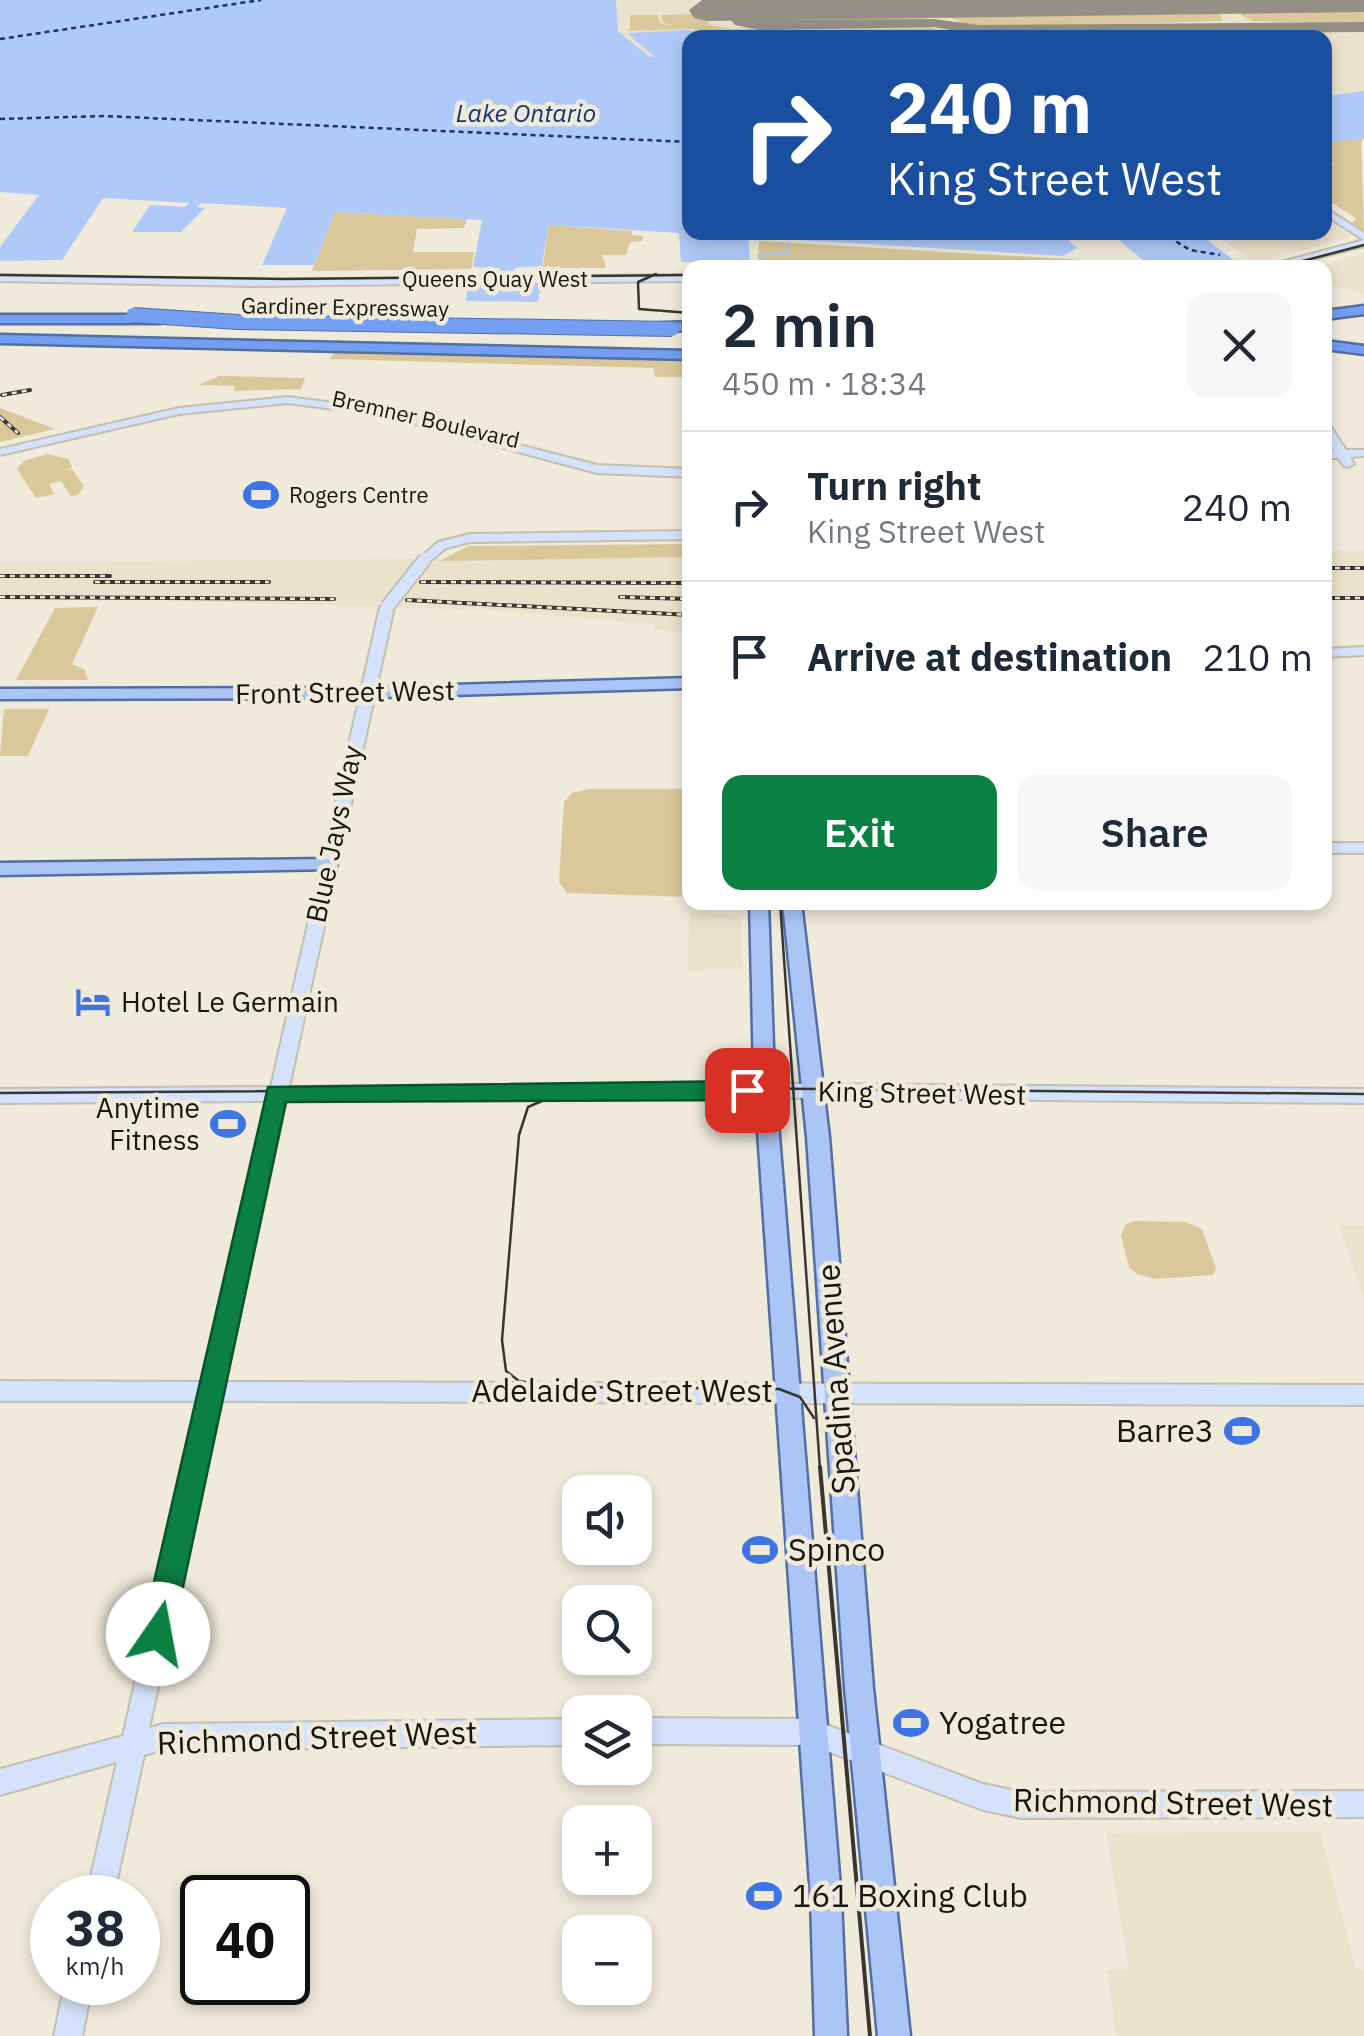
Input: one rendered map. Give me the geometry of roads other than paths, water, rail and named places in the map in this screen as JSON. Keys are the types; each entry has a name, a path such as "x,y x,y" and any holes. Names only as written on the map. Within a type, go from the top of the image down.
{"highway":[{"path":"1332,311 1364,308"},
{"path":"0,320 140,318 682,333"},
{"name":"Gardiner Expressway","path":"0,320 682,333"},
{"name":"Gardiner Expressway","path":"0,320 682,333"},
{"path":"49,340 172,334 272,338 344,325"},
{"path":"267,328 682,354"},
{"path":"0,339 572,346 682,334"},
{"path":"473,341 682,353"},
{"path":"1332,355 1364,359"}],"main road":[{"path":"1332,217 1364,243"},
{"path":"1295,260 1364,243"},
{"path":"1323,260 1364,243"},
{"name":"Queens Quay West","path":"0,278 237,282 682,278"},
{"name":"Bremner Boulevard","path":"0,452 104,426 225,403 309,400 380,412 597,469 682,470"},
{"path":"1332,438 1345,459"},
{"path":"1332,464 1364,453"},
{"path":"1332,456 1364,464"},
{"name":"Blue Jays Way","path":"104,1875 387,608 425,559 442,545 470,538 682,535"},
{"path":"1332,653 1364,651"},
{"name":"Front Street West","path":"0,694 366,693 682,682"},
{"path":"1332,848 1364,848"},
{"path":"0,869 327,865"},
{"name":"Spadina Avenue","path":"759,910 766,1090 790,1392 831,2036"},
{"name":"Spadina Avenue","path":"793,910 894,2036"},
{"name":"King Street West","path":"0,1096 766,1090 1364,1096"},
{"name":"Adelaide Street West","path":"0,1391 1364,1395"},
{"name":"Richmond Street West","path":"652,1731 812,1732 983,1797 1020,1805 1364,1804"},
{"name":"Richmond Street West","path":"0,1782 163,1737 562,1732"},
{"path":"68,2036 74,2005"}],"water":[{"name":"Lake Ontario","path":"0,0 616,0 618,31 650,57 654,56 627,33 682,30 682,240 748,240 750,260 681,262 679,233 548,225 542,266 515,268 512,283 541,285 538,302 466,301 468,285 498,283 500,268 473,267 482,220 335,212 314,265 262,265 287,208 201,203 197,207 205,208 181,232 132,232 150,205 185,207 189,203 103,198 62,260 0,261 0,247 39,195 0,192"},
{"path":"1364,91 1364,138 1332,142 1332,95"},
{"name":"Lake Ontario","path":"798,240 1068,240 1077,248 1063,256"},
{"path":"1119,240 1207,240 1234,260 1143,260"}],"waterway":[{"path":"758,256 788,253 788,243"}],"tram line":[{"path":"1307,260 1364,245"},
{"path":"0,275 285,279 653,275"},
{"path":"653,275 638,282 639,309 682,312"},
{"path":"653,275 682,275"},
{"path":"781,910 793,1089"},
{"path":"0,1093 793,1089"},
{"path":"793,1089 1364,1094"},
{"path":"793,1089 820,1469"},
{"path":"556,1095 528,1107 519,1135 502,1340 506,1371 519,1381 553,1387 779,1389 800,1397 814,1418"},
{"path":"820,1467 870,2036"}],"railway":[{"path":"2,395 30,390"},
{"path":"0,417 18,433"},
{"path":"1332,568 1364,568"},
{"path":"0,576 110,576"},
{"path":"95,582 269,582"},
{"path":"421,582 682,583"},
{"path":"0,597 334,599"},
{"path":"620,597 682,599"},
{"path":"1332,598 1364,598"},
{"path":"407,600 682,615"}],"place":[{"name":"Rogers Centre","path":"261,495"},
{"name":"Hotel Le Germain","path":"93,1002"},
{"name":"Anytime Fitness","path":"228,1124"},
{"name":"Barre3","path":"1242,1431"},
{"name":"Spinco","path":"760,1550"},
{"name":"Yogatree","path":"911,1723"},
{"name":"161 Boxing Club","path":"764,1896"}]}
